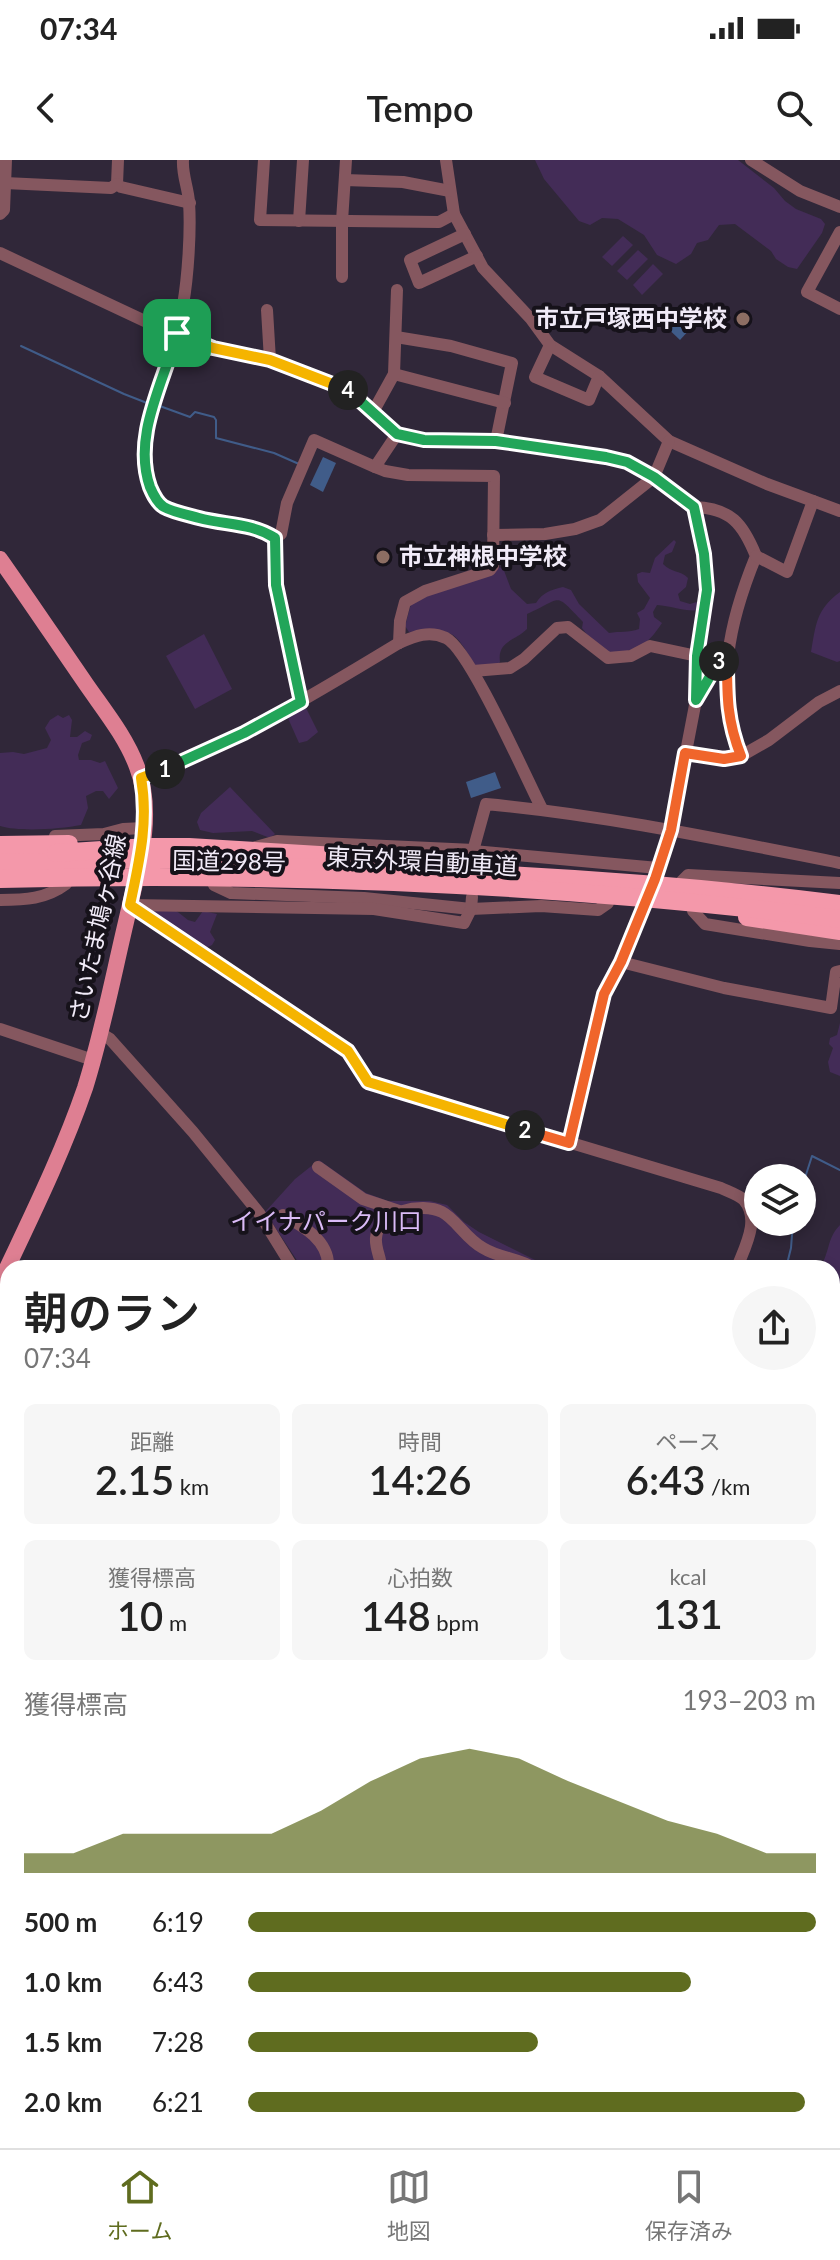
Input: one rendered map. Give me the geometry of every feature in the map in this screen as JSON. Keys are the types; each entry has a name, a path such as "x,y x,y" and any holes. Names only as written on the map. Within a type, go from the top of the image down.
{"highway":[{"path":"0,845 51,843 210,847 431,862 552,878"},
{"path":"0,856 144,845"},
{"name":"国道298号","path":"0,865 144,845 215,859 656,874 682,881 840,896"},
{"name":"東京外環自動車道","path":"0,865 298,867 552,878 840,904"},
{"name":"東京外環自動車道","path":"3,886 172,877 359,882 558,892 840,919"},
{"name":"国道298号","path":"3,886 214,885 470,894 644,906 840,929"}],"main road":[{"name":"さいたま鳩ヶ谷線","path":"0,559 133,756 141,778 144,802 144,845 93,1060 58,1157 11,1260"}],"street":[{"path":"0,214 4,210 6,160"},
{"path":"117,184 118,160"},
{"path":"183,160 182,174 190,203 183,302 177,333 152,408 143,452 145,470 151,490 164,507 199,518 243,524 265,531 275,538"},
{"path":"264,160 260,220 439,222 454,214"},
{"path":"299,221 303,160"},
{"path":"342,277 346,160"},
{"path":"446,160 454,214 483,268 531,319 550,345 599,376 669,441 840,511"},
{"path":"751,160 767,165 800,191 840,207"},
{"path":"345,180 403,182 450,191"},
{"path":"5,183 111,188 117,184"},
{"path":"117,184 190,203"},
{"path":"840,232 807,292 840,309"},
{"path":"465,234 410,260 419,283 477,256"},
{"path":"0,253 113,308 213,348 270,360 347,388 397,434 424,440 496,441 627,462 654,477 694,507 708,507 732,516 747,533 756,556 787,572 813,501"},
{"path":"373,412 394,374 397,290"},
{"path":"267,310 270,360"},
{"path":"396,337 451,346 513,365 496,441"},
{"path":"550,345 535,377 589,400 599,376"},
{"path":"394,374 505,403"},
{"path":"375,467 397,434"},
{"path":"275,538 281,534 287,503 314,440 385,471 408,475 494,476 493,566 490,570 425,591 405,602 399,643"},
{"path":"493,535 545,534 575,529 600,520 654,477 669,441"},
{"path":"569,1143 604,994 644,906 671,830 696,700 697,656 707,590 704,554 694,507"},
{"path":"275,538 276,585 301,702"},
{"path":"741,756 729,717 727,659 734,616 756,556"},
{"path":"473,671 510,668 561,626 568,627 608,658 631,656 650,646 697,656"},
{"path":"141,778 185,762 301,702 399,643 415,636 435,634 452,642 473,671 542,809"},
{"path":"696,700 719,660 727,659"},
{"path":"685,753 724,759 741,756 840,691"},
{"path":"474,854 486,804 542,809 671,830 840,863"},
{"path":"0,837 104,834 123,829 144,845"},
{"path":"215,859 277,841 474,854 656,874"},
{"path":"682,881 688,875 840,883"},
{"path":"0,900 44,896 66,884"},
{"path":"214,885 231,893 598,910 608,903"},
{"path":"130,905 374,909 464,923 472,903"},
{"path":"130,905 348,1051 368,1082 721,1188 744,1200 751,1218 740,1260"},
{"path":"693,911 705,924 840,944"},
{"path":"621,962 724,988 831,1008 836,972 840,971"},
{"path":"0,1029 93,1060"},
{"path":"100,1033 110,1039 193,1132 259,1213 288,1260"},
{"path":"318,1167 363,1199 399,1211 439,1210 472,1242 492,1254 517,1260"},
{"path":"381,1260 376,1239 378,1231 388,1218 399,1211"},
{"path":"283,1215 305,1228 320,1242 329,1260"}],"green space":[{"path":"535,160 738,160 774,188 785,201 825,224 797,269 776,259 771,251 735,224 719,225 708,240 697,243 691,254 676,264 657,255 644,235 618,219 602,218 590,225 579,221 544,179"},
{"path":"623,236 633,245 612,266 602,257"},
{"path":"638,250 648,259 627,280 617,271"},
{"path":"653,264 663,274 642,295 633,285"},
{"path":"674,540 672,552 665,555 663,564 688,578 686,587 678,594 680,601 690,604 700,601 700,610 657,605 654,617 662,623 651,638 629,651 611,655 594,644 582,628 583,622 558,600 527,614 527,629 504,645 496,666 474,665 461,643 449,633 409,632 405,626 411,604 429,593 496,567 503,568 511,589 527,604 536,603 541,596 563,587 571,590 579,604 609,633 639,629 637,613 644,609 650,598 638,582 637,574 650,573 655,558"},
{"path":"840,592 840,661 837,662 811,652 822,612"},
{"path":"204,634 232,689 195,709 166,656"},
{"path":"304,704 318,732 299,743 287,716"},
{"path":"58,715 63,718 69,715 72,720 70,737 77,737 85,731 92,735 90,740 82,743 79,760 105,761 118,788 109,799 103,791 86,796 88,808 81,825 40,829 0,826 0,753 24,754 47,748 51,740 45,728"},
{"path":"230,787 275,834 270,838 252,831 213,833 200,830 197,822 201,813"},
{"path":"174,909 195,922 203,911 217,914 210,932 215,940 212,945 204,949 149,911"},
{"path":"840,1023 840,1076 830,1072 828,1062 833,1048 829,1044 830,1038 837,1035"},
{"name":"イイナパーク川口","path":"319,1160 366,1193 388,1201 430,1201 447,1205 479,1232 535,1260 297,1260 265,1212 295,1179"},
{"path":"840,1225 840,1260 824,1260 825,1258 832,1236"}],"water":[{"path":"669,307 691,328 680,340 658,319"},
{"path":"323,457 336,463 323,492 310,485"},
{"path":"495,772 501,788 471,798 466,782"}],"waterway":[{"path":"21,346 147,403"},
{"path":"157,405 190,417 195,412 214,417 216,438 274,453 299,464"},
{"path":"809,1164 812,1156 840,1170"},
{"path":"788,1260 792,1236"}],"place":[{"name":"市立戸塚西中学校","path":"743,319"},
{"name":"市立神根中学校","path":"383,557"}],"route":[{"path":"177,333 213,348 270,360 347,388 397,434 424,440 496,441 627,462 654,477 694,507 704,554 707,590 697,656 696,700 719,660 727,659 729,717 741,756 724,759 685,753 671,830 655,879 621,962 604,994 569,1143 368,1082 348,1051 130,905 145,819 141,778 185,762 301,702 276,585 275,538 265,531 243,524 199,518 164,507 151,490 143,452 152,408 177,333"}]}
